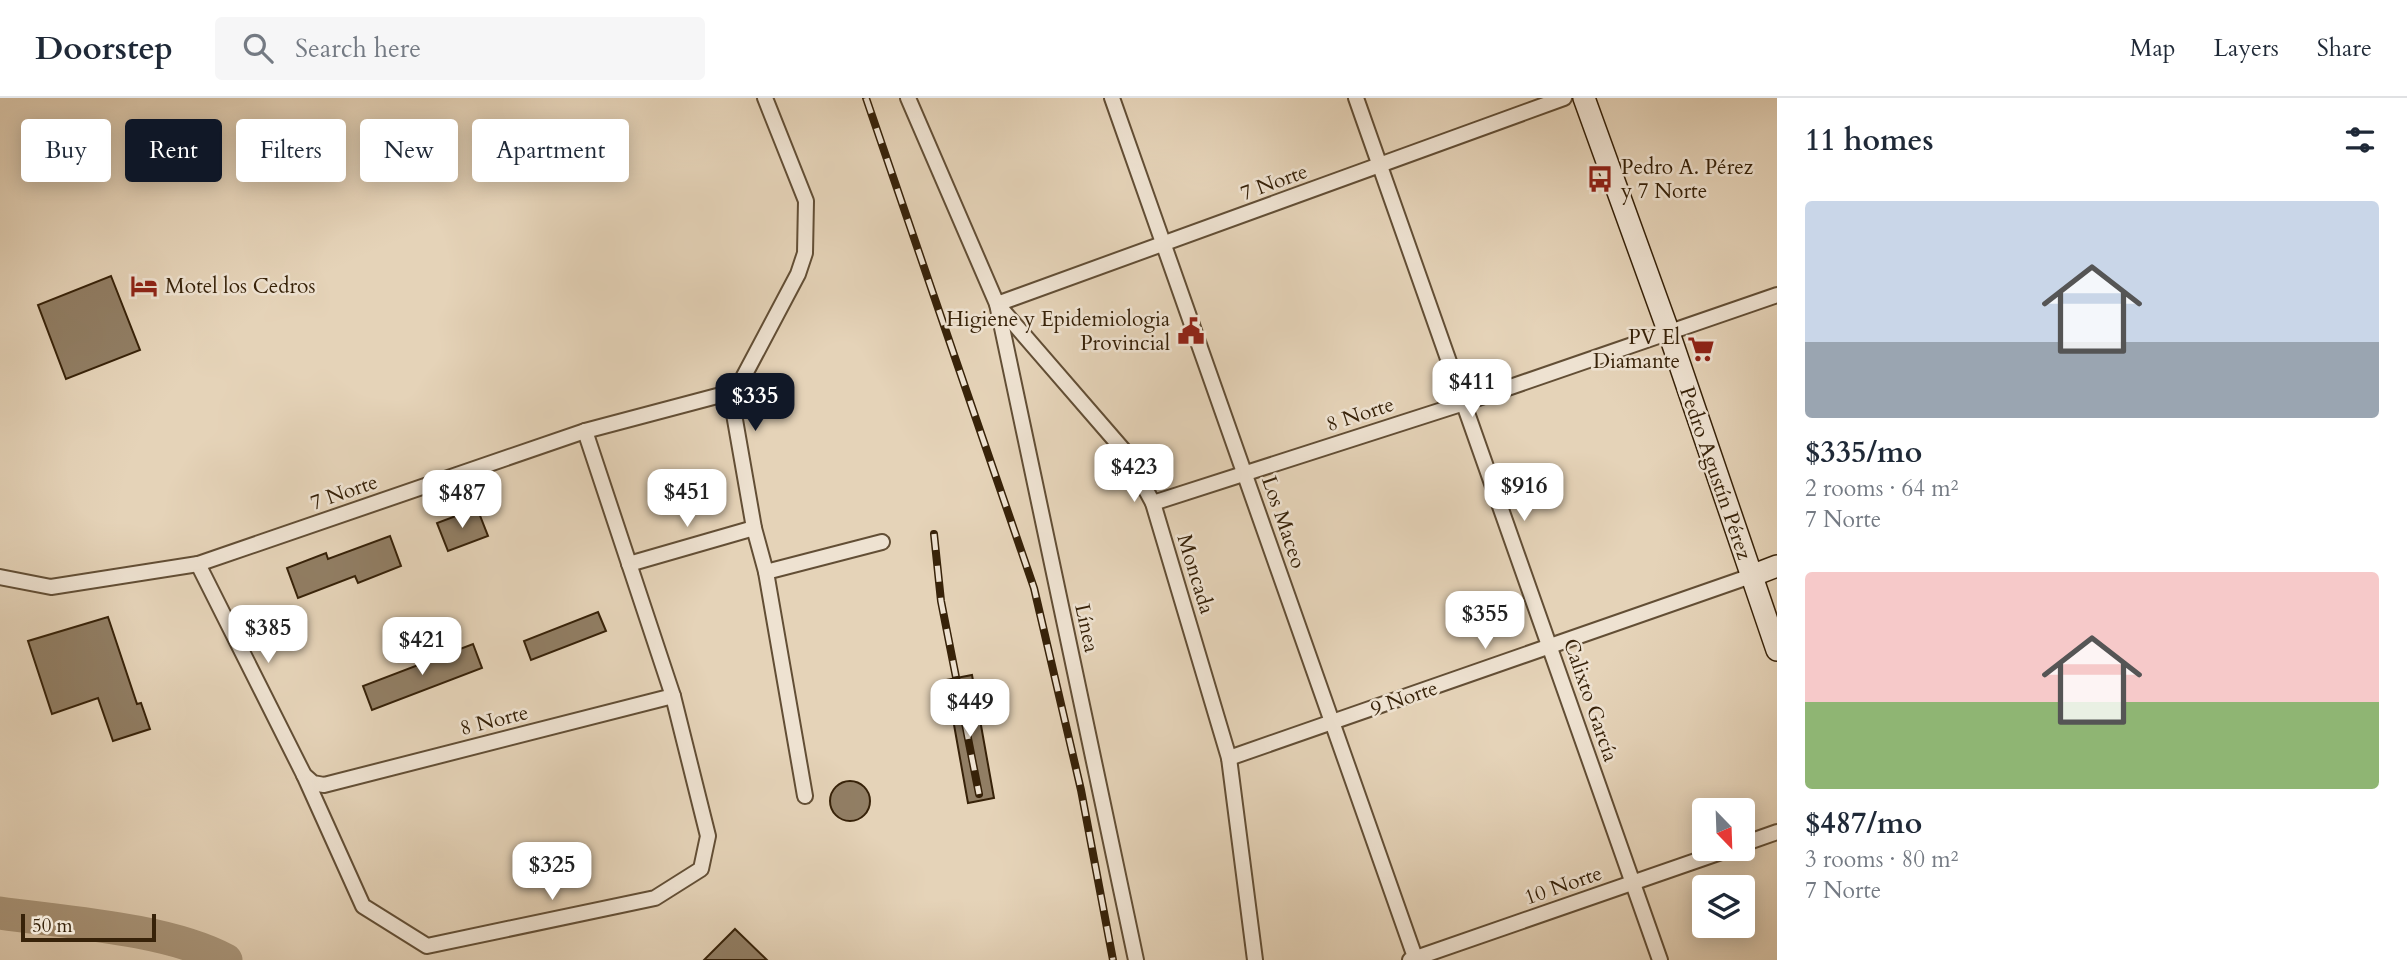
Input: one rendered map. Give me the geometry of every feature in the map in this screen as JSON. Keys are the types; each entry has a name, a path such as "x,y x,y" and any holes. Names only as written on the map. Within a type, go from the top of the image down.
{"main road":[{"name":"Pedro Agustín Pérez","path":"1584,98 1669,333 1777,650"},
{"name":"9 Norte","path":"1751,576 1777,566"}],"street":[{"path":"765,98 806,201 805,253 798,274 736,391 734,414 754,528 766,572 805,796"},
{"name":"Moncada","path":"908,98 997,304 1126,453 1153,503 1229,758 1255,960"},
{"name":"Los Maceo","path":"1112,98 1414,959"},
{"name":"Calixto García","path":"1356,98 1660,960"},
{"name":"7 Norte","path":"997,304 1564,98"},
{"name":"8 Norte","path":"1153,503 1464,403 1777,295"},
{"name":"Línea","path":"997,304 1136,960"},
{"name":"7 Norte","path":"0,577 51,587 198,564 585,431 736,391"},
{"path":"198,564 304,775 363,906 427,946 655,898 701,869 708,836 673,696 585,431"},
{"path":"629,564 754,528"},
{"path":"766,572 882,542"},
{"name":"9 Norte","path":"1229,758 1751,576"},
{"name":"8 Norte","path":"304,775 313,782 324,785 673,696"},
{"path":"1755,840 1777,832"},
{"name":"10 Norte","path":"1414,959 1695,861"}],"building":[{"path":"111,276 140,350 66,379 38,305"},
{"path":"477,508 488,536 448,551 437,523"},
{"path":"390,536 401,566 358,583 355,576 298,598 287,568 326,553 328,559"},
{"path":"598,612 606,631 531,660 524,641"},
{"path":"108,617 137,704 141,703 150,729 113,741 98,698 52,714 28,641"},
{"path":"473,644 482,668 372,710 363,686"},
{"path":"972,675 994,798 968,803 946,680"},
{"path":"850,781 858,782 864,787 869,793 869,809 864,815 858,820 850,821 842,820 836,815 831,809 830,801 831,793 836,787 842,782"},
{"path":"735,929 767,960 704,960"}],"waterway":[{"path":"0,913 147,934 203,949 226,960"}],"railway":[{"path":"866,98 1034,588 1081,790 1113,960"},
{"path":"934,534 941,601 979,794"}],"place":[{"name":"Pedro A. Pérez y 7 Norte","path":"1600,179"},
{"name":"Motel los Cedros","path":"144,286"},
{"name":"Higiene y Epidemiologia Provincial","path":"1191,331"},
{"name":"PV El Diamante","path":"1701,349"}]}
